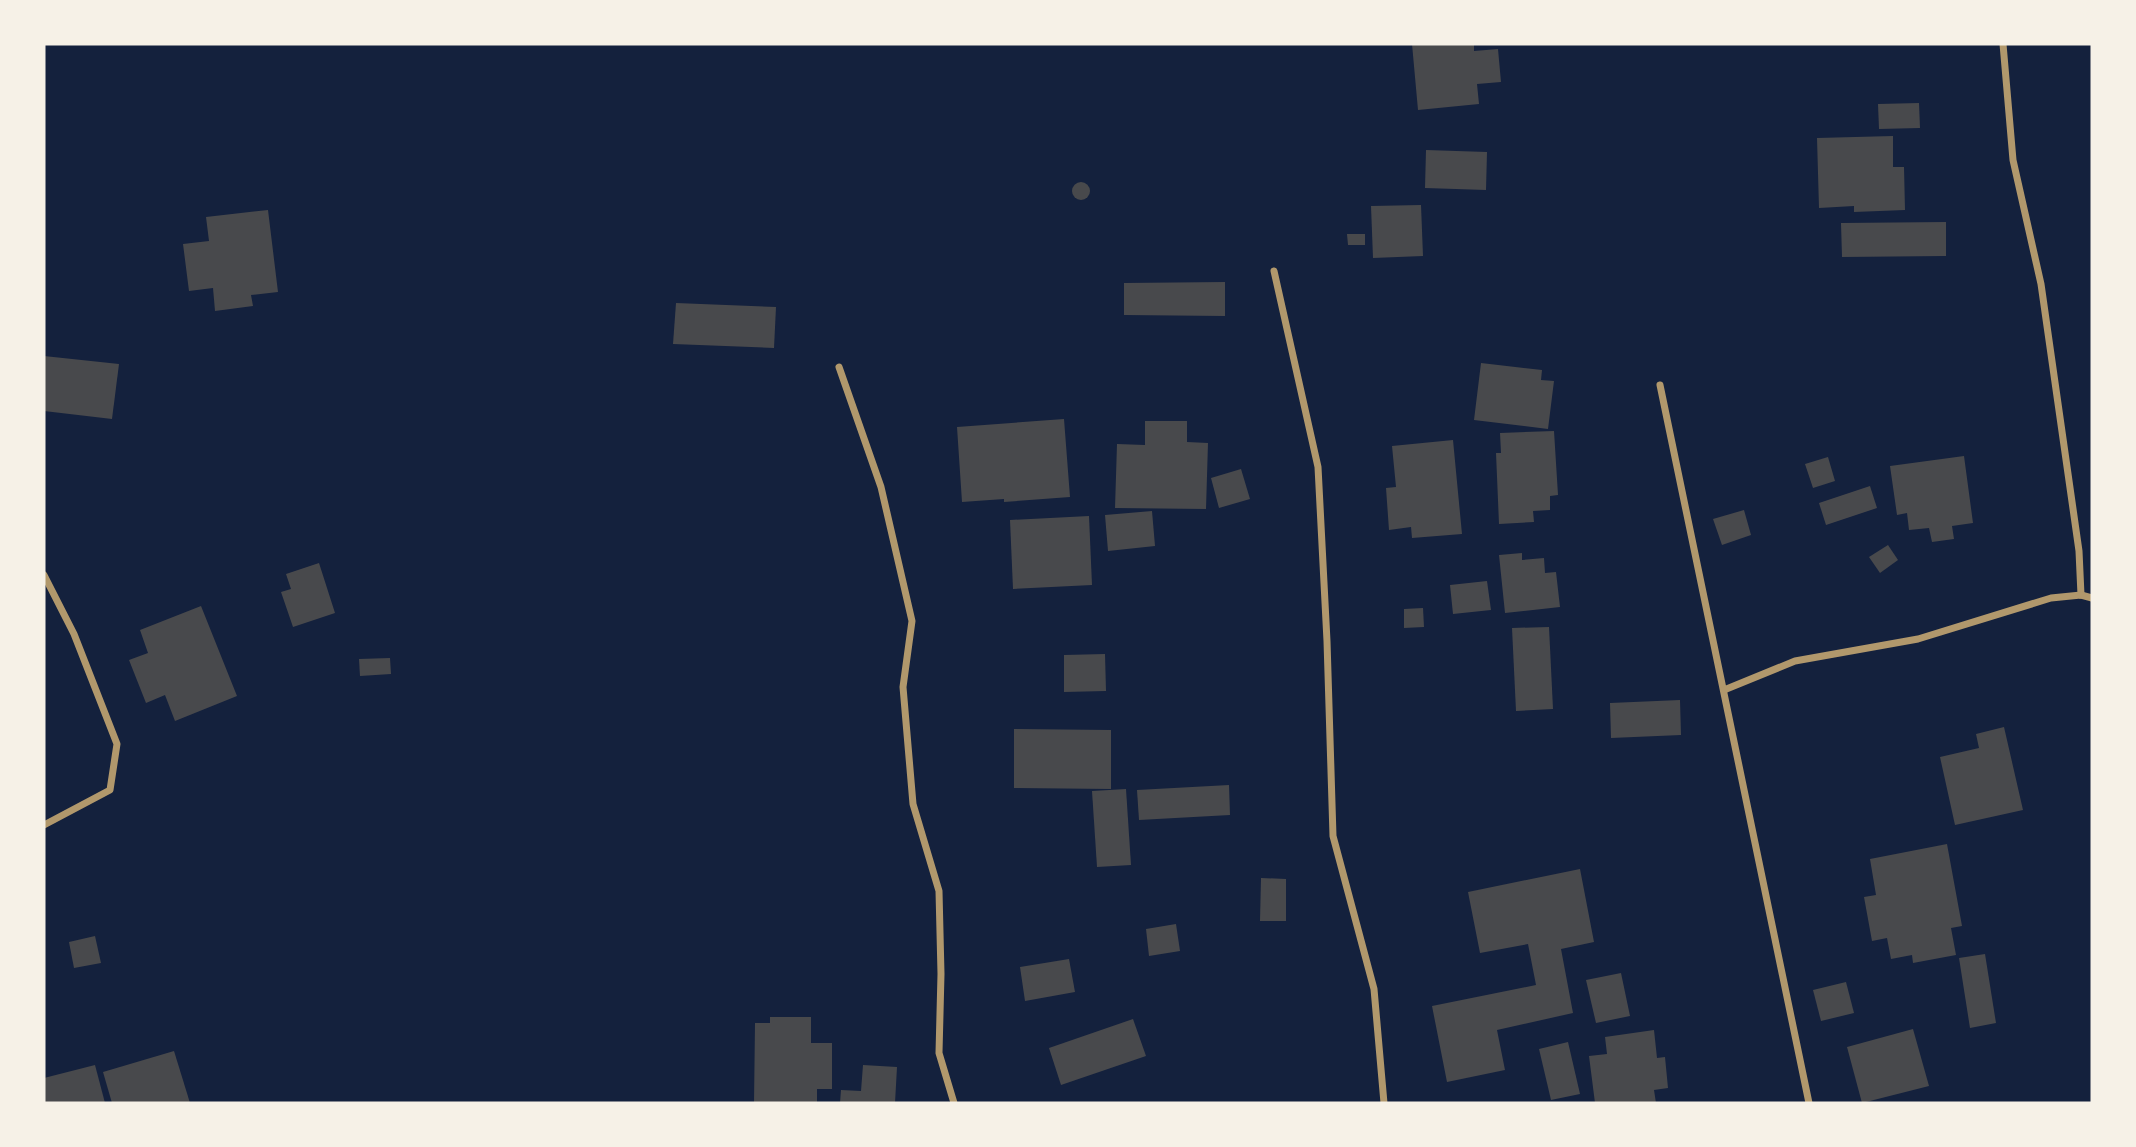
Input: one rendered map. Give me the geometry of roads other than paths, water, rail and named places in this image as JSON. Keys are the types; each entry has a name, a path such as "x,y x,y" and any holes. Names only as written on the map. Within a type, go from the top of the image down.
{"street":[{"path":"2003,44 2013,160 2041,284 2079,551 2081,595"},
{"path":"1274,271 1318,467 1333,836 1374,989 1384,1103"},
{"path":"839,367 881,487 912,621 903,687 913,804 939,891 939,1053 954,1103"},
{"path":"1660,385 1810,1103"},
{"path":"44,575 74,634 117,744 110,790 44,825"},
{"path":"1724,690 1795,661 1918,639 2051,598 2081,595 2092,598"}]}
